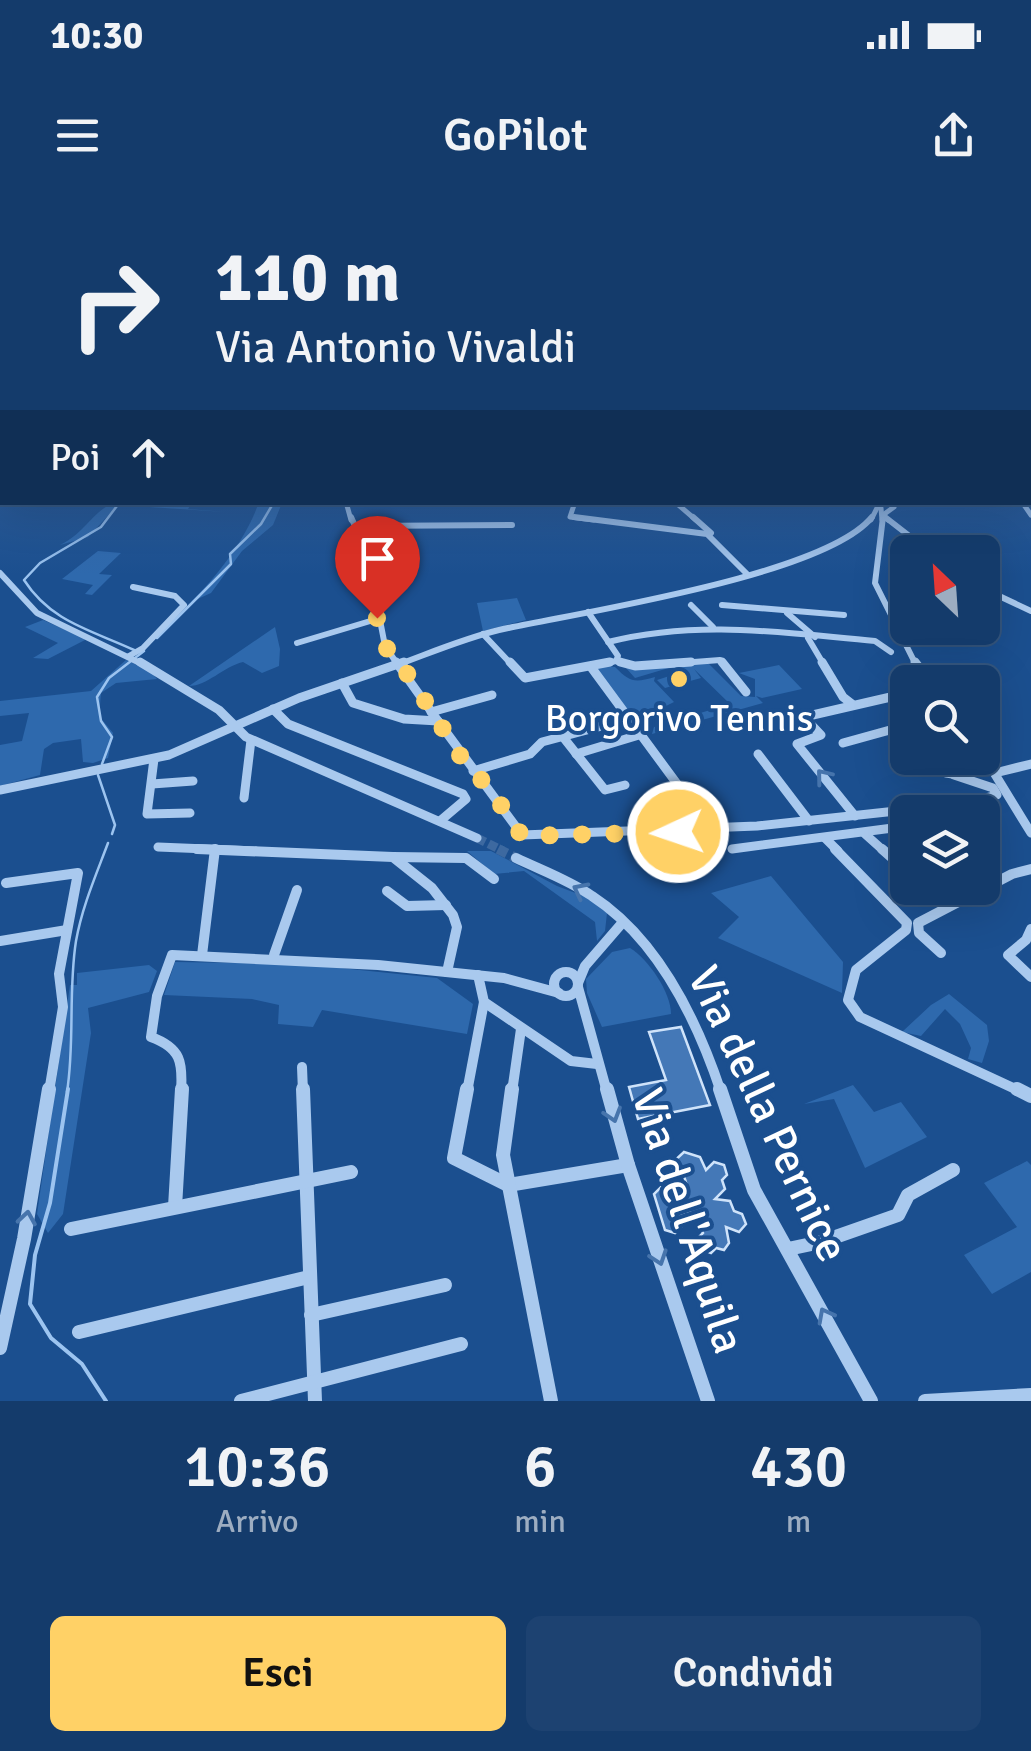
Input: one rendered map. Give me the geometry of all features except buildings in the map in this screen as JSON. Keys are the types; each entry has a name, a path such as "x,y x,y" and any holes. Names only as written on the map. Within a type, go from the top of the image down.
{"street":[{"path":"347,505 366,553 385,646 522,836 612,836 809,822 996,795 993,788 954,775"},
{"path":"574,505 570,517 712,536"},
{"path":"678,505 747,574"},
{"path":"885,508 913,535"},
{"path":"0,790 154,760 273,709 482,634 659,598 835,546 885,508"},
{"path":"885,508 872,568 874,583 916,665"},
{"path":"354,526 512,525"},
{"path":"0,573 37,614 129,656 219,710 251,740 477,838"},
{"path":"129,656 184,605 174,596 132,587"},
{"path":"1000,597 1031,614"},
{"path":"691,605 713,627"},
{"path":"722,606 844,615"},
{"path":"784,611 812,637 843,697 852,704"},
{"path":"588,612 618,656 616,661"},
{"path":"297,644 377,618"},
{"path":"608,642 655,630 713,627 875,640 892,652"},
{"path":"482,634 525,678 616,661 635,666 720,660 746,692"},
{"path":"591,667 712,830"},
{"path":"342,683 354,703 404,720 435,716 492,695"},
{"path":"855,816 796,744 821,735 804,717 890,697"},
{"path":"273,709 288,724 463,794 466,799 440,821"},
{"path":"472,771 530,754 542,742 628,719"},
{"path":"844,743 890,730"},
{"path":"576,754 639,736"},
{"path":"563,737 605,790 624,786"},
{"path":"244,798 251,740"},
{"path":"758,754 809,822"},
{"path":"154,760 147,814 190,813"},
{"path":"1000,772 1031,764"},
{"path":"954,775 1000,784"},
{"path":"996,775 1031,833"},
{"path":"152,784 193,781"},
{"path":"463,794 482,783"},
{"path":"732,850 890,829"},
{"path":"863,833 890,854"},
{"path":"825,838 907,923 906,930 856,970 848,1000 860,1017 1031,1096"},
{"path":"158,848 466,858 494,880"},
{"path":"202,955 215,849"},
{"path":"393,857 432,888 457,926 448,972"},
{"name":"Via della Pernice","path":"516,858 593,896 628,927 682,996 719,1085 754,1190 870,1401"},
{"path":"941,953 918,933 918,923 1031,868"},
{"path":"0,1348 24,1239 63,1006 59,974 78,874 6,883"},
{"path":"274,955 297,890"},
{"path":"387,892 407,906 446,905"},
{"path":"535,983 586,964 628,927"},
{"path":"1031,929 1026,940 1008,956 1031,977"},
{"path":"0,941 67,930"},
{"path":"175,1207 183,1065 168,1043 152,1037 157,996 172,955 274,955 434,970 535,983 562,994"},
{"path":"562,994 578,985 586,964"},
{"path":"478,975 484,1002 454,1158 508,1186 628,1165"},
{"path":"560,976 578,985"},
{"path":"560,976 554,988 584,1017"},
{"name":"Via dell'Aquila","path":"578,985 628,1165 708,1401"},
{"name":"Via dell'Aquila","path":"484,1002 571,1061 597,1064"},
{"path":"521,1029 502,1155 550,1401"},
{"path":"302,1067 315,1401"},
{"path":"788,1249 821,1242 898,1215 908,1196 953,1170"},
{"path":"71,1229 350,1172"},
{"path":"79,1332 309,1277"},
{"path":"311,1315 445,1285"},
{"path":"241,1401 461,1344"},
{"path":"925,1401 1031,1395"}],"shaded area":[{"path":"118,505 88,537 60,545 76,535 99,512"},
{"path":"118,505 191,505 188,509 226,512"},
{"path":"258,505 281,505 273,525 242,551 211,593 191,602 230,556"},
{"path":"98,551 121,553 99,574 112,575 92,595 85,594 93,585 62,579"},
{"path":"517,598 526,620 483,631 477,603"},
{"path":"43,620 85,640 48,659 33,658 58,643 25,627"},
{"path":"275,627 279,666 262,673 243,662 189,686"},
{"path":"126,660 150,671 157,679 116,683 101,693 99,716 113,733 108,758 83,762 81,739 53,743 44,749 40,775 0,786 0,745 22,741 29,713 0,716 0,701 91,691"},
{"path":"706,661 741,696 755,697 755,679 739,673 779,665 802,689 756,696 763,703 652,734 654,727 730,704 694,669 701,678 665,688 657,680 685,671 672,667 635,678 626,668"},
{"path":"607,666 633,680 655,677 654,681 674,702 636,721 596,669"},
{"path":"467,851 491,851 557,886 594,900 607,913 605,931 597,941 595,922 524,871 494,874"},
{"path":"771,876 843,962 842,993 718,938 739,917 711,893"},
{"path":"630,948 657,977 671,1014 602,1027 587,993 586,979 612,952"},
{"path":"175,962 302,964 437,978 473,1004 467,1034 322,1010 313,1027 278,1024 279,1005 252,999 164,995"},
{"path":"149,965 157,971 149,992 88,1008 91,1033 63,1214 48,1233 37,1214 70,985 77,985 77,973"},
{"path":"949,994 987,1025 989,1041 982,1063 968,1059 971,1048 960,1024 945,1009 921,1036 902,1032"},
{"path":"853,1085 874,1112 901,1102 927,1137 865,1168 834,1099 804,1104"},
{"path":"1027,1161 1031,1165 1031,1272 992,1294 964,1255 1017,1227 984,1183"}],"waterway":[{"path":"118,505 101,527 40,563 24,580 59,615 134,650"},
{"path":"157,638 231,564 230,554 261,524 272,505"},
{"path":"102,764 112,737 101,721 97,697 109,678 144,651"},
{"path":"98,775 115,825 112,834"},
{"path":"67,1092 76,941 108,843"},
{"path":"68,1089 50,1203 35,1255 30,1304 51,1338 82,1364 106,1401"}],"tunnel":[{"path":"477,838 503,851"},
{"path":"498,849 516,858"}],"place":[{"name":"Borgorivo Tennis","path":"679,679"}],"route":[{"path":"377,618 385,646 463,760 490,789 522,836 678,832"}]}
